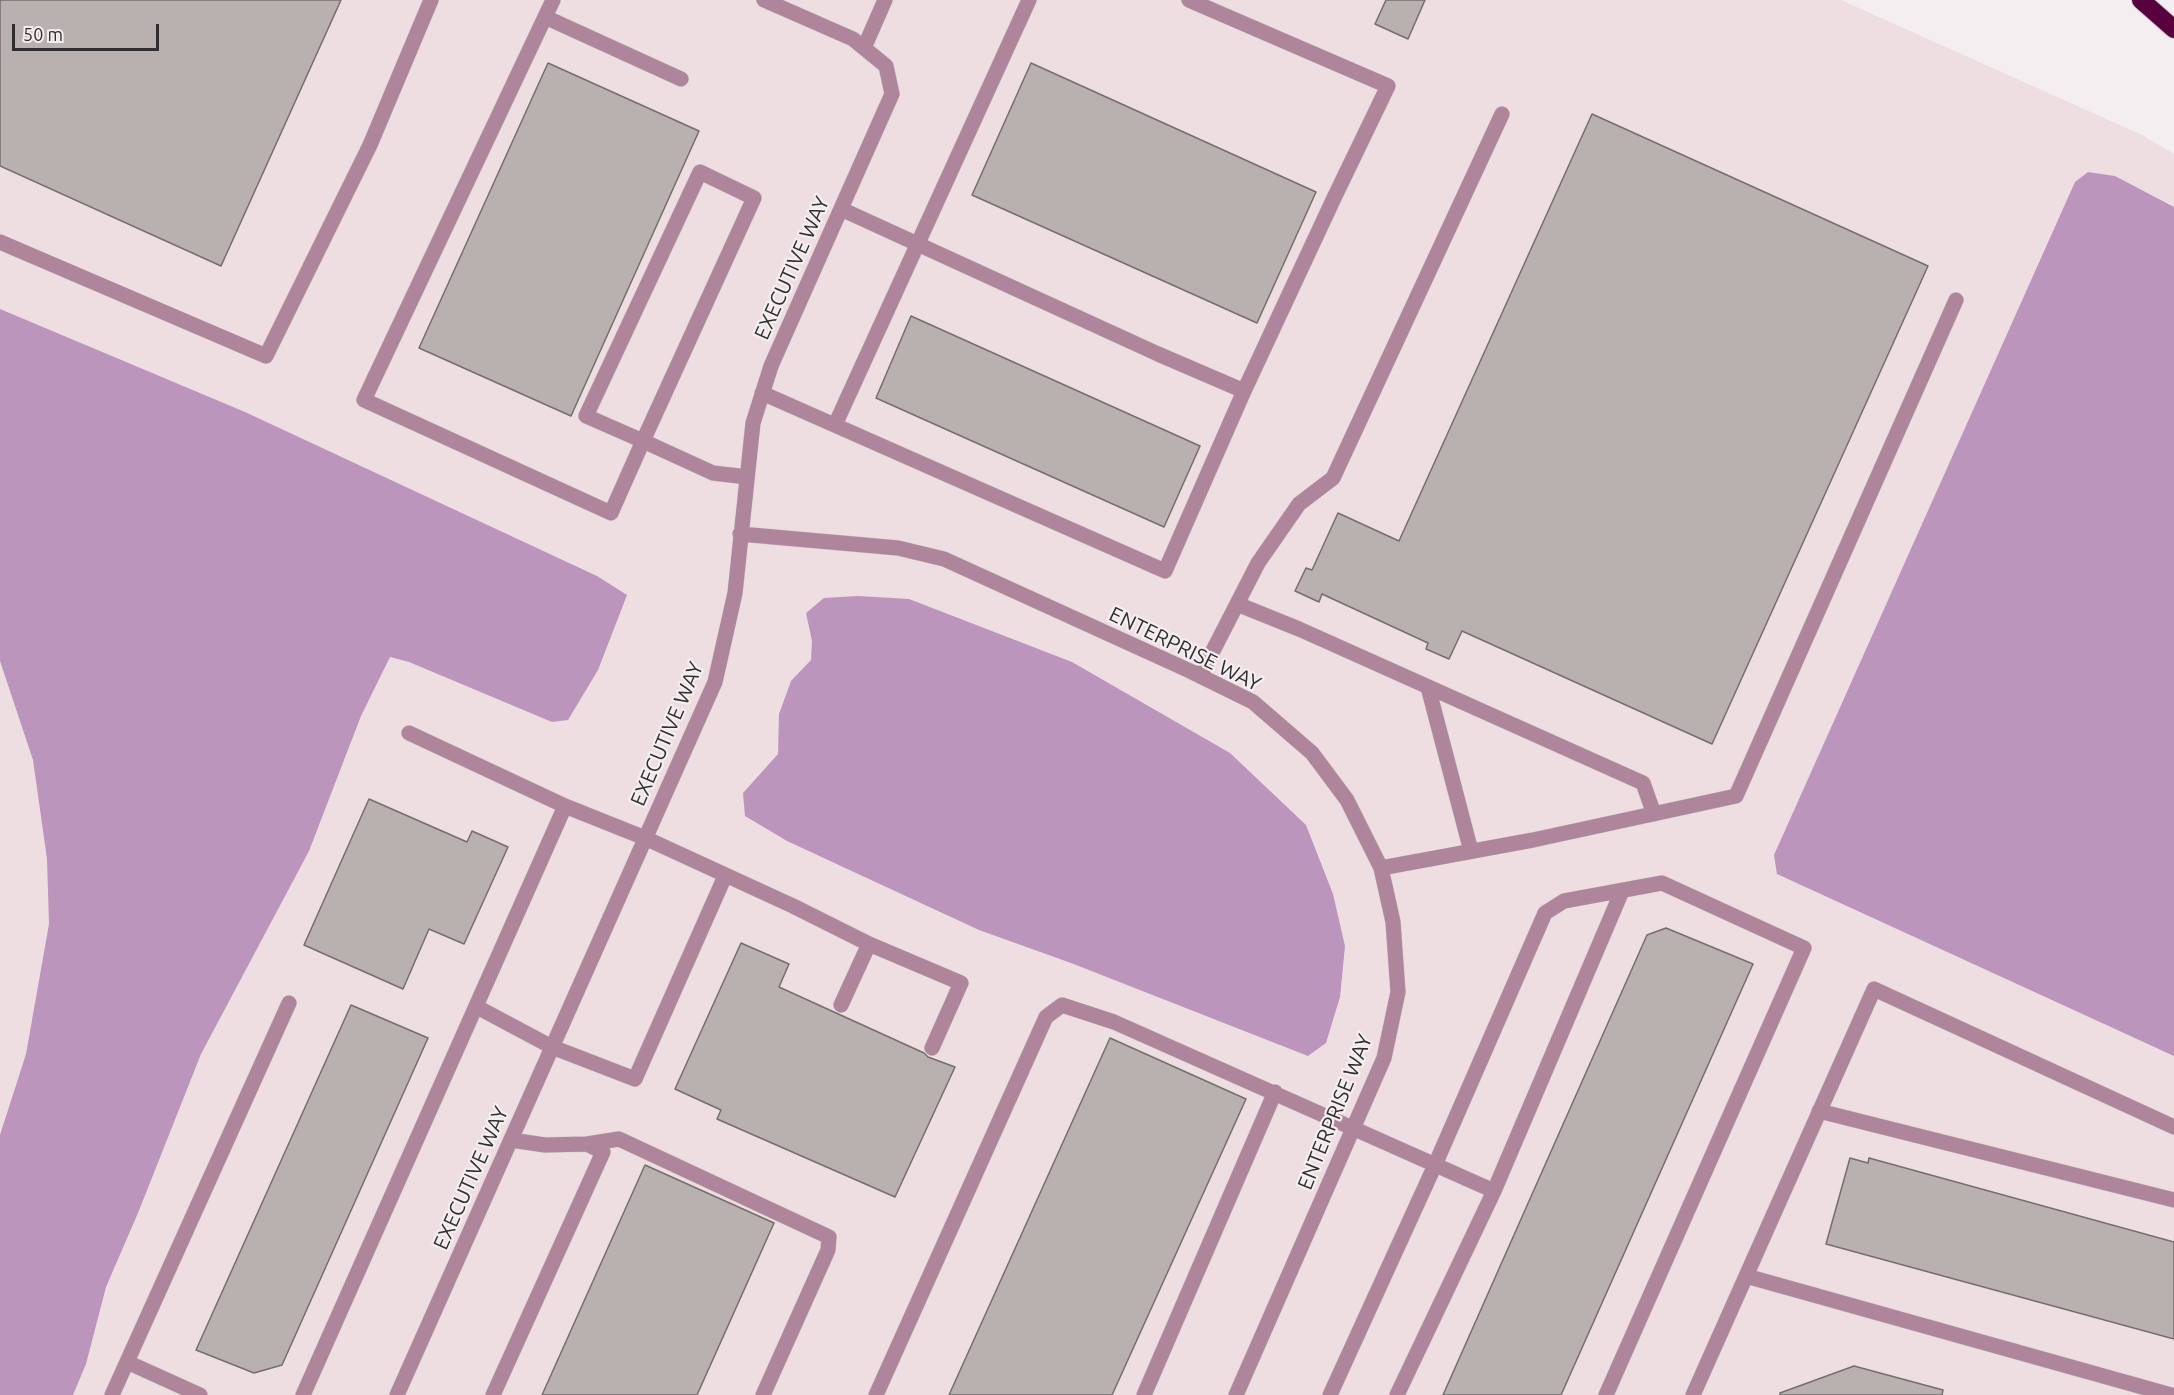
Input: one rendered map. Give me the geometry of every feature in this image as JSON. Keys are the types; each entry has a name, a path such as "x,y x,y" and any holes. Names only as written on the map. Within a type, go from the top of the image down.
{"highway":[{"path":"2141,0 2174,15"},
{"path":"2141,0 2174,28"}],"street":[{"path":"0,242 266,356 370,145 431,0"},
{"path":"553,0 364,400 611,513 643,441 754,198 700,172 586,416 643,441 713,473 747,477"},
{"path":"764,0 853,39 864,48 885,0"},
{"path":"835,425 1029,0"},
{"path":"762,393 1165,572 1245,391 1388,87 1188,0"},
{"path":"545,17 681,79"},
{"name":"EXECUTIVE WAY","path":"397,1395 715,682 735,593 753,423 762,393 771,366 892,94 886,66 864,48"},
{"path":"1200,676 1258,563 1299,504 1333,478 1502,114"},
{"path":"841,209 1158,354 1245,391"},
{"path":"1381,868 1736,796 1956,300"},
{"name":"ENTERPRISE WAY","path":"740,534 898,548 944,559 1253,702 1312,753 1347,800 1381,868 1393,922 1398,992 1384,1058 1236,1395"},
{"path":"1237,604 1299,629 1643,783 1654,814"},
{"path":"1428,687 1471,851"},
{"path":"409,733 565,806 645,838 869,944 961,983 932,1048"},
{"path":"303,1395 565,806"},
{"path":"477,1007 552,1047 635,1079 725,876"},
{"path":"1330,1395 1435,1165 1545,912 1564,901 1662,883 1804,948 1606,1395"},
{"path":"1397,1395 1494,1191 1622,891"},
{"path":"841,1005 869,944"},
{"path":"1693,1395 1874,990 2174,1127"},
{"path":"112,1395 289,1003"},
{"path":"876,1395 1046,1017 1062,1005 1114,1022 1494,1191"},
{"path":"1144,1395 1275,1092"},
{"path":"1820,1111 2174,1200"},
{"path":"511,1140 545,1145 587,1144 619,1139 829,1237 828,1250 763,1395"},
{"path":"493,1395 603,1152 587,1144"},
{"path":"1746,1276 2171,1395"},
{"path":"127,1362 200,1395"}],"shaded area":[{"path":"0,0 1841,0 2142,135 2174,154 2174,1395 0,1395"},
{"path":"2088,172 2115,176 2174,207 2174,1056 1777,874 1774,855 2075,182"},
{"path":"0,309 245,412 597,576 627,595 598,670 568,720 552,722 409,662 390,657 361,716 309,851 201,1054 106,1287 86,1364 73,1395 0,1395 0,1135 26,1054 49,924 47,859 33,760 0,661"},
{"path":"858,596 909,599 1072,662 1230,753 1306,825 1333,894 1345,946 1340,997 1326,1043 1308,1056 1071,963 979,930 787,841 745,816 743,793 778,754 779,714 791,681 811,660 812,641 806,613 824,598"}],"building":[{"path":"0,0 341,0 221,266 0,166"},
{"path":"1386,0 1425,0 1408,39 1375,24"},
{"path":"548,63 699,131 571,416 419,348"},
{"path":"1031,63 1316,192 1257,323 972,195"},
{"path":"1592,114 1928,266 1712,744 1462,631 1449,659 1426,649 1428,643 1322,594 1319,602 1295,591 1306,568 1312,570 1338,513 1399,541"},
{"path":"911,316 1200,446 1164,527 876,398"},
{"path":"369,799 467,842 472,831 508,847 464,944 429,929 403,989 304,945"},
{"path":"1666,928 1753,964 1561,1395 1443,1395 1647,935"},
{"path":"741,943 789,964 779,987 924,1053 928,1057 955,1067 895,1197 717,1119 721,1110 675,1089"},
{"path":"351,1005 428,1038 282,1365 254,1373 196,1350"},
{"path":"1110,1038 1246,1099 1112,1395 949,1395"},
{"path":"1850,1158 1868,1163 1869,1158 2174,1242 2174,1339 1826,1244"},
{"path":"645,1165 774,1223 697,1395 542,1395"},
{"path":"1854,1366 1943,1390 1942,1395 1780,1395 1780,1393"}]}
